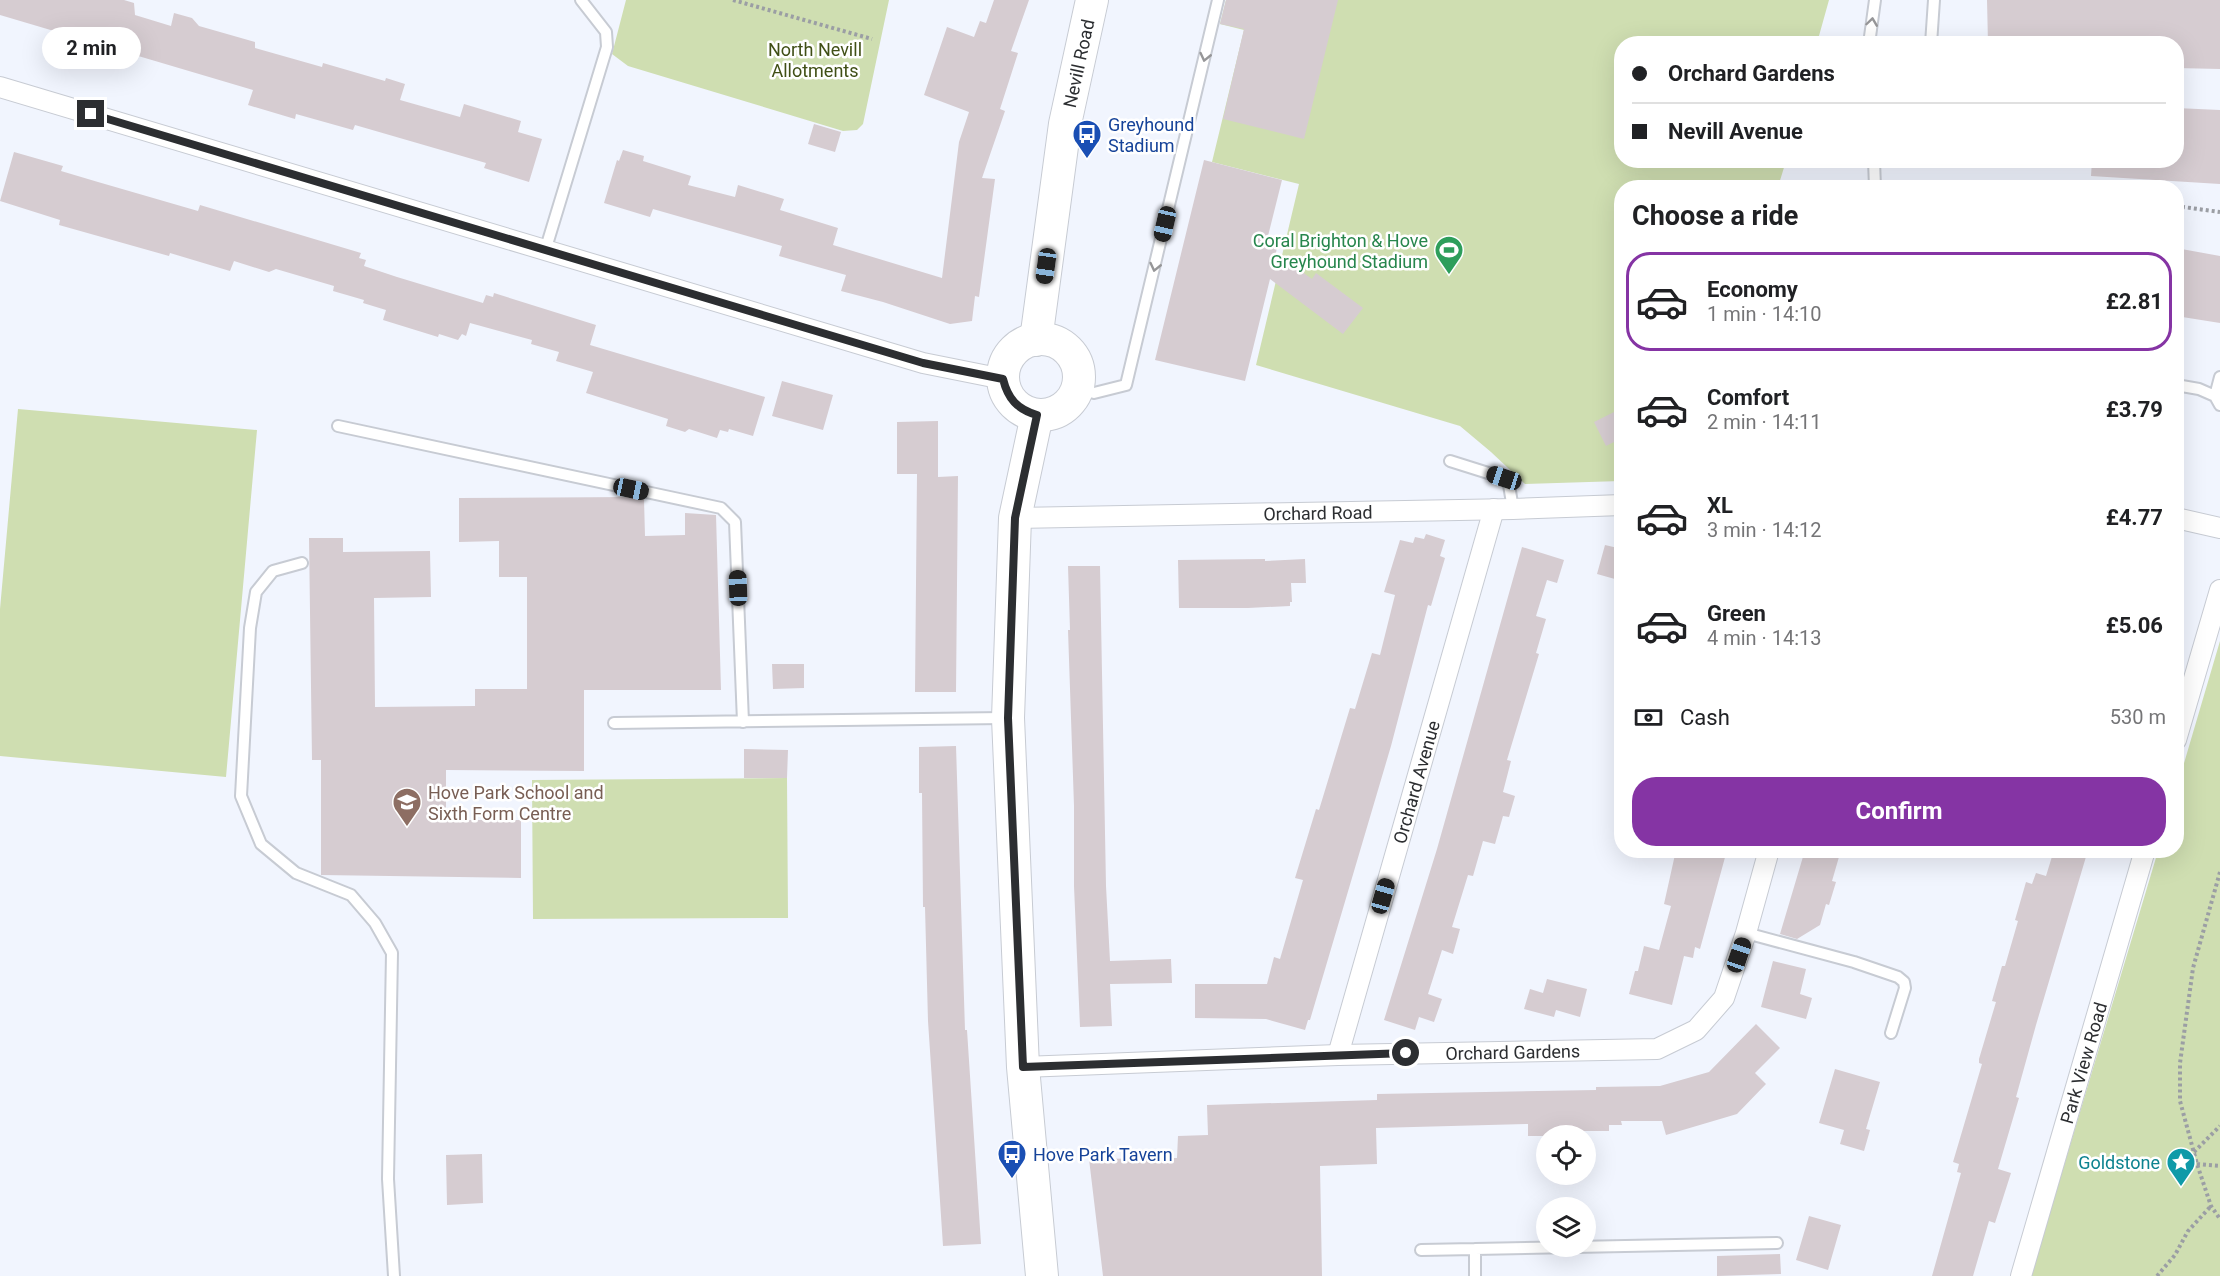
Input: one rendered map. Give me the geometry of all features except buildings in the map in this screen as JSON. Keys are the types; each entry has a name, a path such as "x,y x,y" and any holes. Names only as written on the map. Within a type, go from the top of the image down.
{"main road":[{"name":"Nevill Road","path":"1036,340 1065,124 1092,0"},
{"path":"1036,340 1052,341 1065,348 1075,360 1079,374 1078,389 1072,400 1062,409 1050,414 1037,415 1024,411 1014,404 1006,392 1003,379 1004,368 1009,357 1025,343 1036,340"},
{"path":"1037,415 1015,518 1008,718 1023,1067 1042,1276"}],"street":[{"path":"0,87 923,363 1003,379"},
{"name":"Orchard Road","path":"1015,518 1614,505"},
{"name":"Orchard Avenue","path":"1338,1055 1503,509"},
{"path":"2184,520 2220,528"},
{"path":"2184,713 2220,591"},
{"name":"Orchard Gardens","path":"1023,1067 1338,1055 1657,1049 1696,1030 1724,998 1746,933 1767,858"},
{"name":"Park View Road","path":"2021,1276 2143,858"}],"lane":[{"path":"545,251 607,47 606,32 581,0"},
{"path":"1078,389 1094,393 1126,386 1218,0"},
{"path":"1870,36 1875,0"},
{"path":"1932,36 1934,0"},
{"path":"2184,386 2199,389 2217,400 2220,377"},
{"path":"338,426 721,508 735,522 743,722"},
{"path":"1450,461 1504,478 1509,485 1503,509"},
{"path":"302,563 273,571 256,591 250,628 241,796 261,844 296,873 351,895 375,923 392,953 388,1179 394,1276"},
{"path":"614,723 1008,718"},
{"path":"1746,933 1877,968 1899,977 1904,982 1905,988 1891,1033"},
{"path":"1421,1250 1776,1243"},
{"path":"1475,1249 1475,1276"}],"path":[{"path":"733,0 872,39"},
{"path":"2184,207 2220,212"},
{"path":"2220,872 2193,968 2180,1063 2180,1101 2211,1206 2220,1219"},
{"path":"2194,1152 2220,1126"},
{"path":"2197,1164 2220,1166"},
{"path":"2157,1276 2175,1255 2188,1231 2211,1206"}],"green space":[{"name":"North Nevill Allotments","path":"626,0 889,0 863,124 857,130 843,131 628,66 612,54"},
{"name":"Coral Brighton & Hove Greyhound Stadium","path":"1226,0 1829,0 1819,36 1614,36 1614,168 1784,168 1780,180 1614,180 1614,481 1525,484 1460,426 1256,365 1299,184 1212,162 1244,30 1220,24"},
{"path":"18,409 257,430 226,777 0,756 0,609"},
{"path":"2220,641 2220,1276 2031,1276 2156,858 2184,858 2184,763"},
{"path":"787,778 788,918 533,919 532,780"}],"place":[{"name":"Greyhound Stadium","path":"1087,160"},
{"name":"Coral Brighton & Hove Greyhound Stadium","path":"1449,276"},
{"name":"Hove Park School and Sixth Form Centre","path":"407,828"},
{"name":"Hove Park Tavern","path":"1012,1180"},
{"name":"Goldstone","path":"2181,1188"}],"route":[{"path":"91,114 923,363 1003,379 1006,392 1014,404 1024,411 1037,415 1015,518 1008,718 1023,1067 1406,1053"}]}
